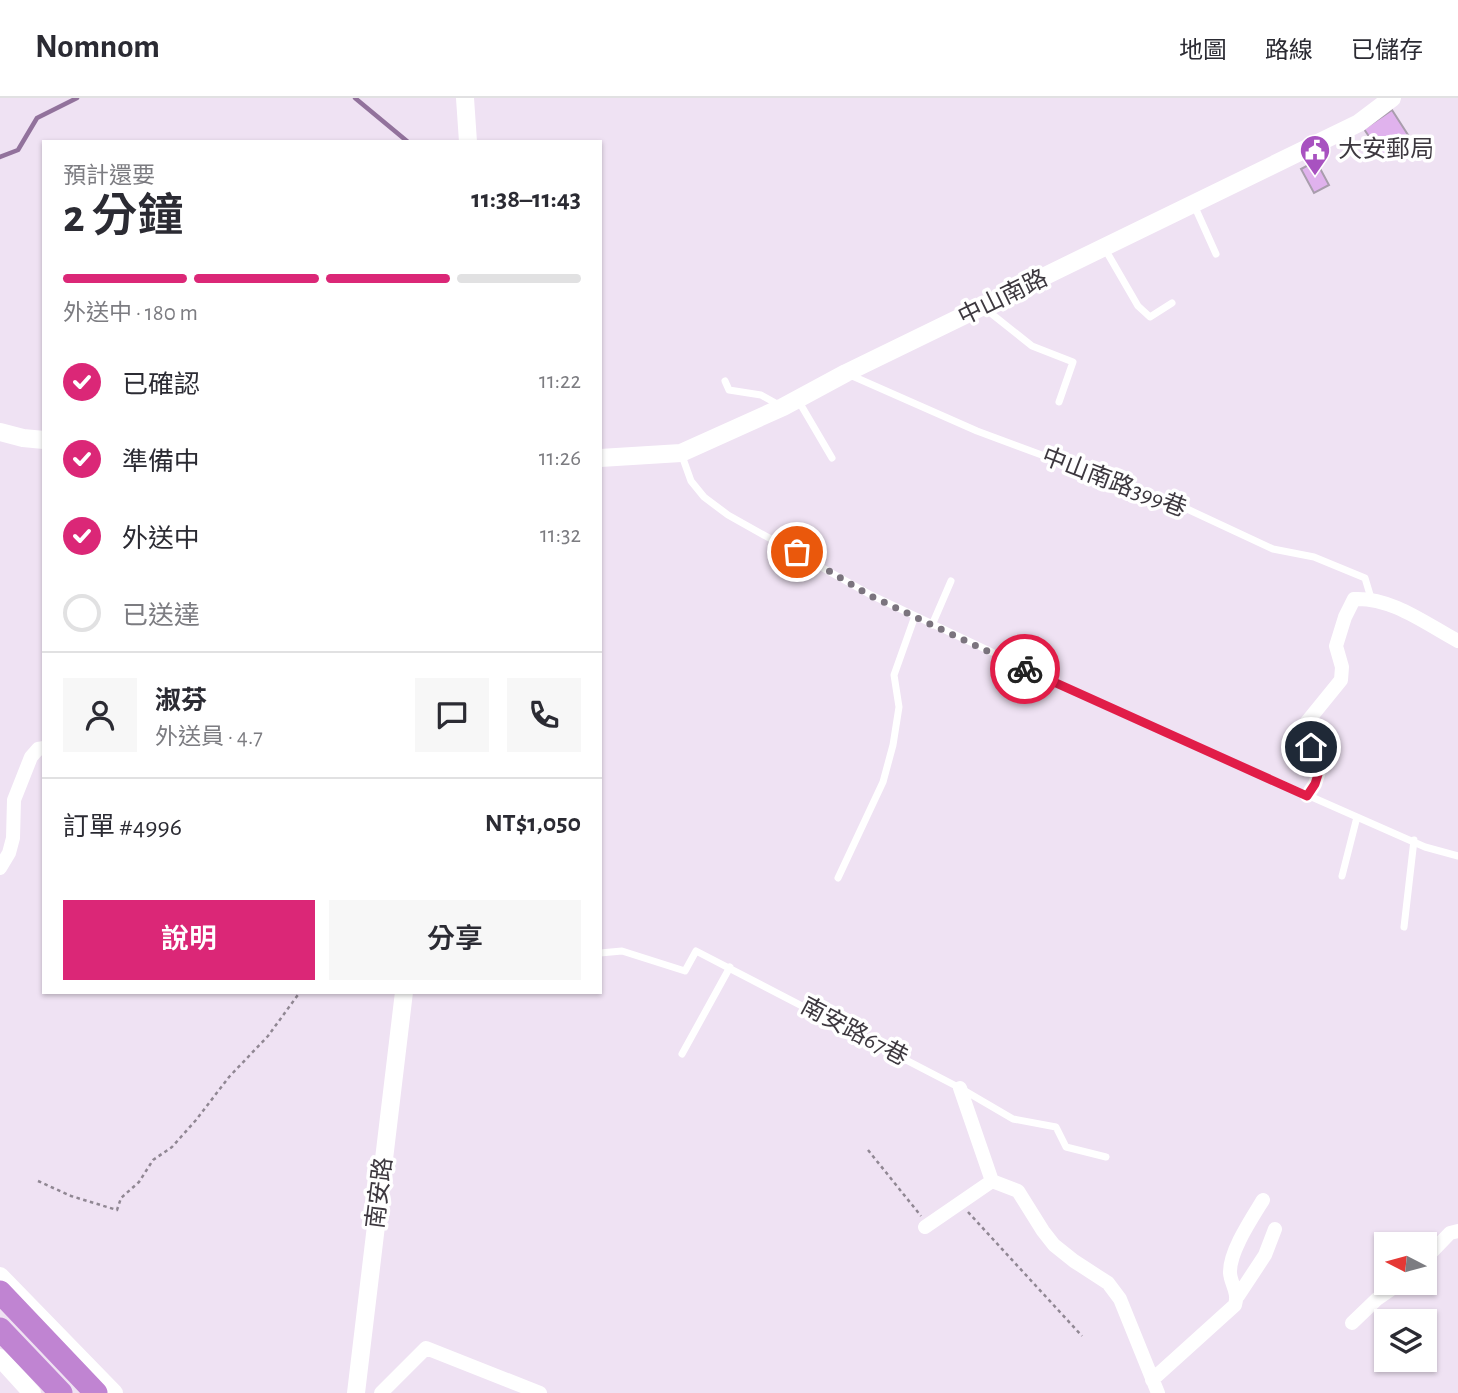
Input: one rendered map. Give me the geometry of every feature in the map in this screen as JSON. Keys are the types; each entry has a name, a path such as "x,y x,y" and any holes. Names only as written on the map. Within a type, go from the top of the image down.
{"highway":[{"path":"0,1292 96,1393"},
{"path":"0,1329 61,1393"}],"street":[{"path":"465,98 468,140"},
{"name":"中山南路","path":"602,458 681,453 790,403 846,373 1359,123 1392,98"},
{"path":"0,432 23,439 42,440"},
{"path":"1307,796 1315,784 1321,765 1302,728 1341,680 1342,667 1336,646 1354,599 1371,598 1390,604 1458,641"},
{"path":"0,868 13,838 14,800 31,757 42,748"},
{"name":"南安路","path":"356,1393 404,994"},
{"path":"960,1088 992,1181 1018,1191 1054,1245 1108,1283 1120,1299 1155,1387 1235,1305 1265,1255 1275,1229"},
{"path":"924,1222 992,1181"},
{"path":"1238,1296 1230,1271 1232,1260 1263,1200"},
{"path":"1437,1246 1450,1233 1458,1231"},
{"path":"0,1276 114,1393"},
{"path":"1352,1323 1383,1295"},
{"path":"381,1393 426,1348 540,1393"},
{"path":"0,1358 32,1393"}],"lane":[{"path":"1194,204 1216,254"},
{"path":"1105,249 1138,306 1150,317 1172,303"},
{"path":"983,307 1032,346 1073,362 1059,402"},
{"name":"中山南路399巷","path":"846,373 977,431 1185,508 1273,549 1314,557 1365,578 1371,598"},
{"path":"725,380 729,390 790,403 832,458"},
{"path":"681,453 691,481 704,498 728,515 871,596 1116,711 1307,796 1425,847 1458,856"},
{"path":"932,625 951,581"},
{"path":"838,878 883,782 899,707 894,675 915,617"},
{"path":"1342,876 1357,817"},
{"path":"1404,926 1414,841"},
{"name":"南安路67巷","path":"602,953 622,951 685,971 696,951 1013,1118 1056,1128 1066,1147 1107,1157"},
{"path":"682,1054 730,967"}],"path":[{"path":"38,1181 71,1196 117,1210 121,1198 139,1182 153,1160 172,1147 196,1120 229,1077 268,1036 299,994"},
{"path":"868,1150 924,1222"},
{"path":"970,1214 1082,1335"}],"building":[{"path":"1392,110 1410,138 1382,156 1364,129"},
{"name":"大安郵局","path":"1316,161 1329,185 1314,193 1301,169"}],"waterway":[{"path":"0,157 18,150 37,118 77,98"},
{"path":"355,98 406,140"}],"way so far":[{"path":"797,552 871,596 1025,669"}],"place":[{"name":"大安郵局","path":"1315,177"}],"route":[{"path":"1025,669 1307,796 1315,784 1321,765 1311,747"}]}
